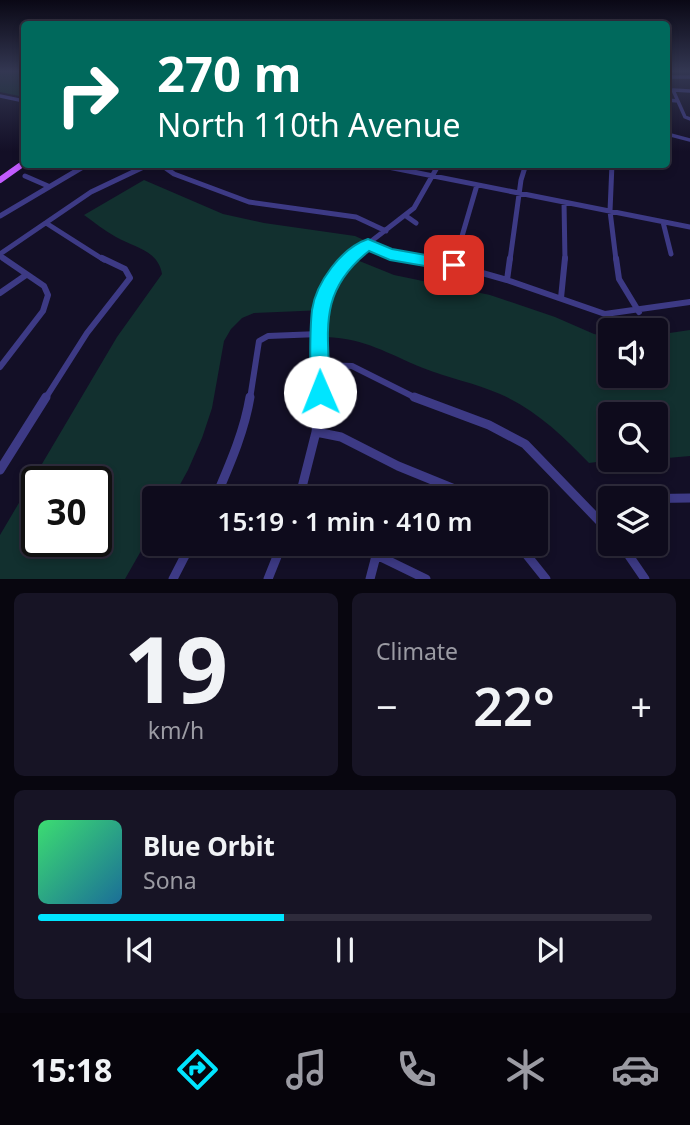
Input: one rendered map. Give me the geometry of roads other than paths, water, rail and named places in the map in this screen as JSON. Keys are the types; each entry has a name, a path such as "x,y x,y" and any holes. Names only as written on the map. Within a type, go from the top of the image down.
{"main road":[{"path":"0,180 21,165"}],"street":[{"path":"677,98 689,119"},
{"path":"670,100 678,101"},
{"path":"670,135 690,140"},
{"path":"0,216 82,168"},
{"path":"0,367 43,311 48,298 44,286 0,255 91,192 142,168"},
{"path":"166,168 174,174 249,202 356,217 386,231"},
{"path":"393,168 690,227"},
{"path":"302,486 316,432 320,307 332,279 348,260 406,216 419,201 437,168"},
{"path":"507,280 525,168"},
{"path":"612,168 610,211 619,279 639,312"},
{"path":"25,176 48,186"},
{"path":"454,265 477,185"},
{"path":"561,298 565,270 564,202"},
{"path":"406,216 416,223"},
{"path":"663,222 671,254"},
{"path":"0,470 87,333 130,278 125,269 106,261 46,223"},
{"path":"368,245 390,254 454,265 507,280 605,314 639,312 690,302"},
{"path":"0,293 26,275"},
{"path":"220,486 247,416 259,341 271,336 319,334"},
{"path":"319,365 341,364 355,367 428,403 480,419 510,433 525,444 598,519"},
{"path":"316,432 341,437 398,466 447,486"},
{"path":"668,498 690,498"},
{"path":"173,579 185,556"},
{"path":"268,579 277,556"},
{"path":"370,579 376,556 426,579"},
{"path":"528,556 546,579"},
{"path":"629,556 645,579"}]}
